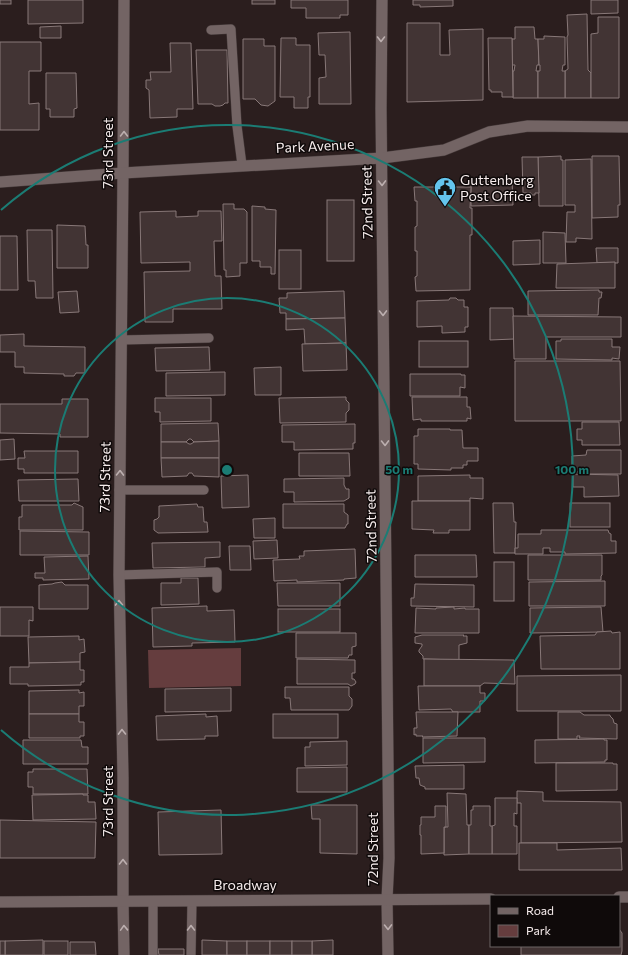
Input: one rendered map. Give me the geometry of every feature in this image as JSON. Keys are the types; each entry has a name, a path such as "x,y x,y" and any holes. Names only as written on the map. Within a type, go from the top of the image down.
{"street":[{"name":"73rd Street","path":"124,0 119,490 124,955"},
{"name":"72nd Street","path":"382,0 381,109 389,842 387,899 388,955"},
{"name":"Park Avenue","path":"0,182 242,165 382,158 444,150 489,132 528,126 628,127"},
{"name":"Broadway","path":"0,902 490,898"}],"lane":[{"path":"211,30 230,29 237,126 242,165"},
{"path":"121,340 209,338"},
{"path":"119,490 204,490"},
{"path":"119,575 217,572 217,588"},
{"path":"153,901 154,955"},
{"path":"191,955 192,901"}],"green space":[{"path":"241,648 241,686 149,688 148,650"}],"building":[{"path":"0,0 11,0 11,4 0,4"},
{"path":"28,0 83,0 83,23 28,24"},
{"path":"252,0 275,0 275,4 252,4"},
{"path":"291,0 348,0 348,15 340,15 340,18 306,18 306,8 291,8"},
{"path":"413,0 453,0 453,6 420,7 420,5 413,5"},
{"path":"591,0 618,0 618,13 591,14"},
{"path":"587,14 588,70 591,73 591,98 565,98 565,71 568,69 567,15"},
{"path":"598,17 619,17 619,98 591,98 591,34 598,33"},
{"path":"407,23 440,23 440,55 450,55 449,30 483,29 483,100 407,102"},
{"path":"61,26 61,38 40,38 40,27"},
{"path":"515,27 534,27 535,39 538,39 539,65 537,65 536,71 538,71 538,98 513,98 513,71 515,65 512,65 512,39 515,39"},
{"path":"350,32 351,104 319,104 319,78 326,77 325,55 319,55 318,33"},
{"path":"544,36 565,37 565,65 563,65 562,71 565,71 565,98 538,98 538,71 540,71 540,65 538,39 544,39"},
{"path":"281,38 296,38 296,45 310,45 310,97 308,97 308,108 294,108 294,97 280,97"},
{"path":"488,38 512,38 513,97 502,97 502,92 491,92 491,90 489,90"},
{"path":"243,39 264,39 264,46 275,46 275,101 268,106 261,105 255,99 243,99"},
{"path":"0,42 41,42 41,71 29,71 29,104 39,103 39,130 0,130"},
{"path":"170,43 191,43 193,109 177,109 177,117 150,118 149,90 146,88 146,80 151,80 150,72 171,72"},
{"path":"196,50 227,50 228,103 220,106 215,106 212,104 198,104"},
{"path":"46,73 76,73 77,108 74,109 74,117 50,117 50,109 46,109"},
{"path":"561,156 561,160 563,160 563,206 539,206 538,157"},
{"path":"592,156 619,156 620,205 618,205 618,217 592,218"},
{"path":"522,157 538,157 539,193 535,193 535,195 531,195 531,193 523,193"},
{"path":"591,159 592,239 576,238 576,242 566,242 567,212 575,212 575,205 565,205 565,160"},
{"path":"512,178 513,205 471,206 471,184"},
{"path":"414,187 471,187 470,208 472,208 472,235 470,235 470,290 416,291 415,277 417,276 417,251 415,251 415,227 417,226 417,201 415,201"},
{"path":"327,200 354,200 354,261 327,261"},
{"path":"223,204 234,204 234,209 244,209 247,212 247,263 240,263 240,276 226,277 226,270 224,270"},
{"path":"252,206 276,210 275,274 271,274 271,267 260,267 260,261 252,261"},
{"path":"176,211 176,217 198,216 198,211 221,211 222,241 214,241 215,276 221,276 222,309 173,309 173,322 145,322 144,272 190,271 190,262 141,263 140,212"},
{"path":"57,225 85,226 86,245 88,245 88,268 57,268"},
{"path":"27,230 52,230 53,298 36,298 35,281 28,281"},
{"path":"543,232 565,233 566,263 543,263"},
{"path":"0,236 17,236 18,290 0,290"},
{"path":"540,240 540,264 513,265 513,241"},
{"path":"596,248 618,248 618,263 597,263"},
{"path":"279,250 301,250 301,289 279,289"},
{"path":"615,262 615,288 556,288 557,264"},
{"path":"599,290 599,292 602,292 601,298 599,298 598,315 528,315 528,291"},
{"path":"77,291 79,312 60,313 58,292"},
{"path":"344,291 345,318 286,319 286,313 280,313 279,298 287,298 287,293"},
{"path":"450,298 464,300 464,307 468,307 468,327 465,327 465,332 442,333 442,326 417,327 417,301 449,300"},
{"path":"490,308 513,308 514,339 490,340"},
{"path":"513,316 621,317 621,337 546,337 546,359 514,359"},
{"path":"345,318 346,343 305,344 304,329 286,330 286,319"},
{"path":"24,334 24,346 85,347 85,373 76,373 74,376 64,376 64,374 24,373 24,367 15,367 15,352 0,352 0,335"},
{"path":"561,339 612,339 612,347 620,347 619,359 556,359 556,341 561,341"},
{"path":"419,341 468,341 468,367 419,367"},
{"path":"346,343 347,370 303,371 302,344"},
{"path":"209,347 210,370 156,371 155,348"},
{"path":"515,361 620,361 621,421 515,421"},
{"path":"281,367 281,395 255,395 254,368"},
{"path":"225,372 225,395 166,396 166,373"},
{"path":"410,374 465,375 465,388 460,387 460,396 410,396"},
{"path":"346,397 346,400 349,403 349,410 346,413 346,422 280,423 279,398"},
{"path":"412,397 467,397 467,407 470,407 471,419 467,418 467,421 413,420"},
{"path":"155,398 211,398 211,421 160,422 160,412 155,412"},
{"path":"62,399 88,399 88,437 60,437 60,434 0,433 0,404 62,404"},
{"path":"582,422 619,422 620,445 582,445 582,440 577,440 577,429 582,429"},
{"path":"218,423 219,441 194,442 189,439 186,442 161,442 161,424"},
{"path":"355,424 355,443 353,443 353,449 294,450 294,442 282,442 282,425"},
{"path":"418,429 462,430 463,448 478,448 478,461 467,461 467,465 463,465 463,468 451,468 451,470 418,469 418,464 414,464 414,436 418,436"},
{"path":"14,439 15,459 0,460 0,440"},
{"path":"219,441 219,458 161,458 161,442 186,442 191,444 194,442"},
{"path":"587,450 621,450 621,474 586,474 587,472 572,472 572,456 586,455"},
{"path":"24,451 78,451 78,473 24,473 24,469 18,469 18,458 25,458"},
{"path":"299,453 349,453 350,476 299,476"},
{"path":"161,458 219,458 219,477 194,476 192,473 189,473 187,476 162,477"},
{"path":"573,474 618,475 619,496 584,497 584,487 573,487"},
{"path":"248,475 249,507 222,508 221,476"},
{"path":"470,475 470,478 483,478 483,499 470,498 470,501 418,501 418,476"},
{"path":"344,478 344,485 346,489 349,489 349,498 344,501 294,502 294,492 284,492 284,479"},
{"path":"78,479 79,501 19,501 18,480"},
{"path":"412,501 470,501 470,530 449,530 449,533 433,533 434,530 412,529"},
{"path":"74,503 83,507 83,530 19,530 19,517 22,517 22,505 72,505"},
{"path":"493,503 513,503 514,522 516,522 515,553 494,553"},
{"path":"570,503 610,503 610,527 570,527"},
{"path":"197,504 198,507 203,507 204,522 207,522 208,532 158,533 154,530 154,520 159,517 159,506"},
{"path":"283,504 344,504 344,512 348,515 348,524 345,528 283,528"},
{"path":"275,518 275,538 254,538 253,519"},
{"path":"541,530 608,530 611,534 611,541 616,541 616,553 565,554 565,552 550,552 550,548 543,548 543,554 515,554 515,548 518,548 518,534 541,534"},
{"path":"20,531 89,532 89,555 20,555"},
{"path":"277,540 278,558 254,559 253,541"},
{"path":"220,542 220,557 205,558 205,567 153,568 152,543"},
{"path":"229,546 250,546 251,570 230,570"},
{"path":"355,549 356,578 297,582 297,580 274,581 273,560 300,559 299,556 304,556 304,551"},
{"path":"415,555 476,555 477,577 415,577"},
{"path":"528,555 602,555 601,580 528,580"},
{"path":"88,556 89,579 43,580 43,578 35,578 35,573 45,573 44,557"},
{"path":"494,562 514,562 514,601 494,601"},
{"path":"181,578 198,578 199,604 161,605 161,583 181,583"},
{"path":"605,581 605,606 529,606 529,582"},
{"path":"62,582 65,585 88,585 88,609 39,609 39,585"},
{"path":"277,583 340,583 340,606 278,606"},
{"path":"415,584 474,585 474,607 411,606 411,598 414,598"},
{"path":"207,606 207,611 234,610 235,642 192,643 192,646 153,647 152,608"},
{"path":"0,607 33,607 33,621 29,620 29,636 0,636"},
{"path":"454,607 454,609 479,609 479,633 415,633 416,608 436,609"},
{"path":"601,607 603,632 530,633 530,608"},
{"path":"278,609 340,609 340,632 278,632"},
{"path":"611,631 612,633 620,632 620,669 541,669 540,636 595,635 597,632"},
{"path":"296,633 356,633 356,646 352,647 352,655 349,655 348,658 296,658"},
{"path":"422,635 464,635 463,636 467,636 467,643 459,645 459,660 423,659 423,656 419,652 422,644 415,643 415,637"},
{"path":"79,636 79,640 84,639 85,652 80,653 80,662 29,663 28,637"},
{"path":"297,659 355,660 355,673 352,673 352,679 356,682 351,686 348,684 297,684"},
{"path":"424,659 514,660 515,684 484,683 480,686 424,686"},
{"path":"80,662 80,670 84,670 84,682 81,682 81,685 28,686 28,684 10,684 10,667 29,667 29,663"},
{"path":"621,675 621,711 517,711 517,676"},
{"path":"418,686 480,686 480,693 485,693 485,701 480,701 480,712 453,712 451,709 419,710"},
{"path":"285,687 349,687 349,696 352,699 352,706 349,710 291,710 290,698 285,698"},
{"path":"231,688 231,711 165,712 165,689"},
{"path":"79,690 79,693 84,692 84,706 79,706 79,714 29,714 29,691"},
{"path":"416,712 458,712 457,736 422,737 423,736 416,736 416,734 414,735 414,728 417,728"},
{"path":"558,712 580,712 584,715 610,715 614,723 617,724 617,739 579,738 580,736 577,736 577,739 558,739"},
{"path":"29,714 79,714 79,722 84,722 84,736 80,736 80,738 29,738"},
{"path":"206,714 206,717 217,716 218,736 205,736 205,739 157,740 156,716"},
{"path":"273,714 338,714 338,738 273,738"},
{"path":"423,738 485,738 485,762 423,763"},
{"path":"23,740 81,740 82,747 88,747 88,764 23,764"},
{"path":"535,740 607,740 607,760 605,760 605,762 535,763"},
{"path":"347,741 347,765 305,766 305,747 310,747 310,742"},
{"path":"556,763 617,764 617,790 556,791"},
{"path":"464,765 464,789 425,789 425,787 420,785 419,778 416,778 415,766"},
{"path":"347,767 347,792 297,792 297,768"},
{"path":"33,769 87,769 88,794 33,794 33,787 28,787 28,772 33,772"},
{"path":"517,791 543,792 543,801 621,802 622,842 521,843 521,803 517,803"},
{"path":"447,793 466,794 467,825 469,825 469,854 444,855 444,827 448,827"},
{"path":"32,795 88,795 88,802 95,802 96,819 33,820"},
{"path":"495,798 517,798 517,814 514,813 514,826 517,826 517,854 492,854 492,826 495,825"},
{"path":"311,805 357,805 357,854 320,853 320,819 312,819"},
{"path":"435,806 446,806 444,853 421,854 421,817 435,817"},
{"path":"473,806 490,806 492,854 469,854 469,825 471,825 471,810 473,810"},
{"path":"221,810 222,854 159,855 158,812"},
{"path":"0,820 96,822 95,858 0,858"},
{"path":"519,843 557,843 557,850 621,848 622,870 519,870"},
{"path":"620,930 622,933 621,955 521,955 521,947 620,947"},
{"path":"43,940 43,955 5,955 5,941"},
{"path":"202,940 227,941 227,955 202,955"},
{"path":"333,940 333,955 312,955 312,941"},
{"path":"0,941 5,941 5,955 0,955"},
{"path":"44,941 68,941 68,955 44,955"},
{"path":"227,941 247,941 247,955 227,955"},
{"path":"247,941 270,941 270,955 247,955"},
{"path":"270,941 292,941 292,955 270,955"},
{"path":"292,941 312,941 312,955 292,955"},
{"path":"70,942 95,942 96,955 70,955"},
{"path":"158,949 184,949 184,955 159,955"}],"place":[{"name":"Guttenberg Post Office","path":"445,208"}]}
